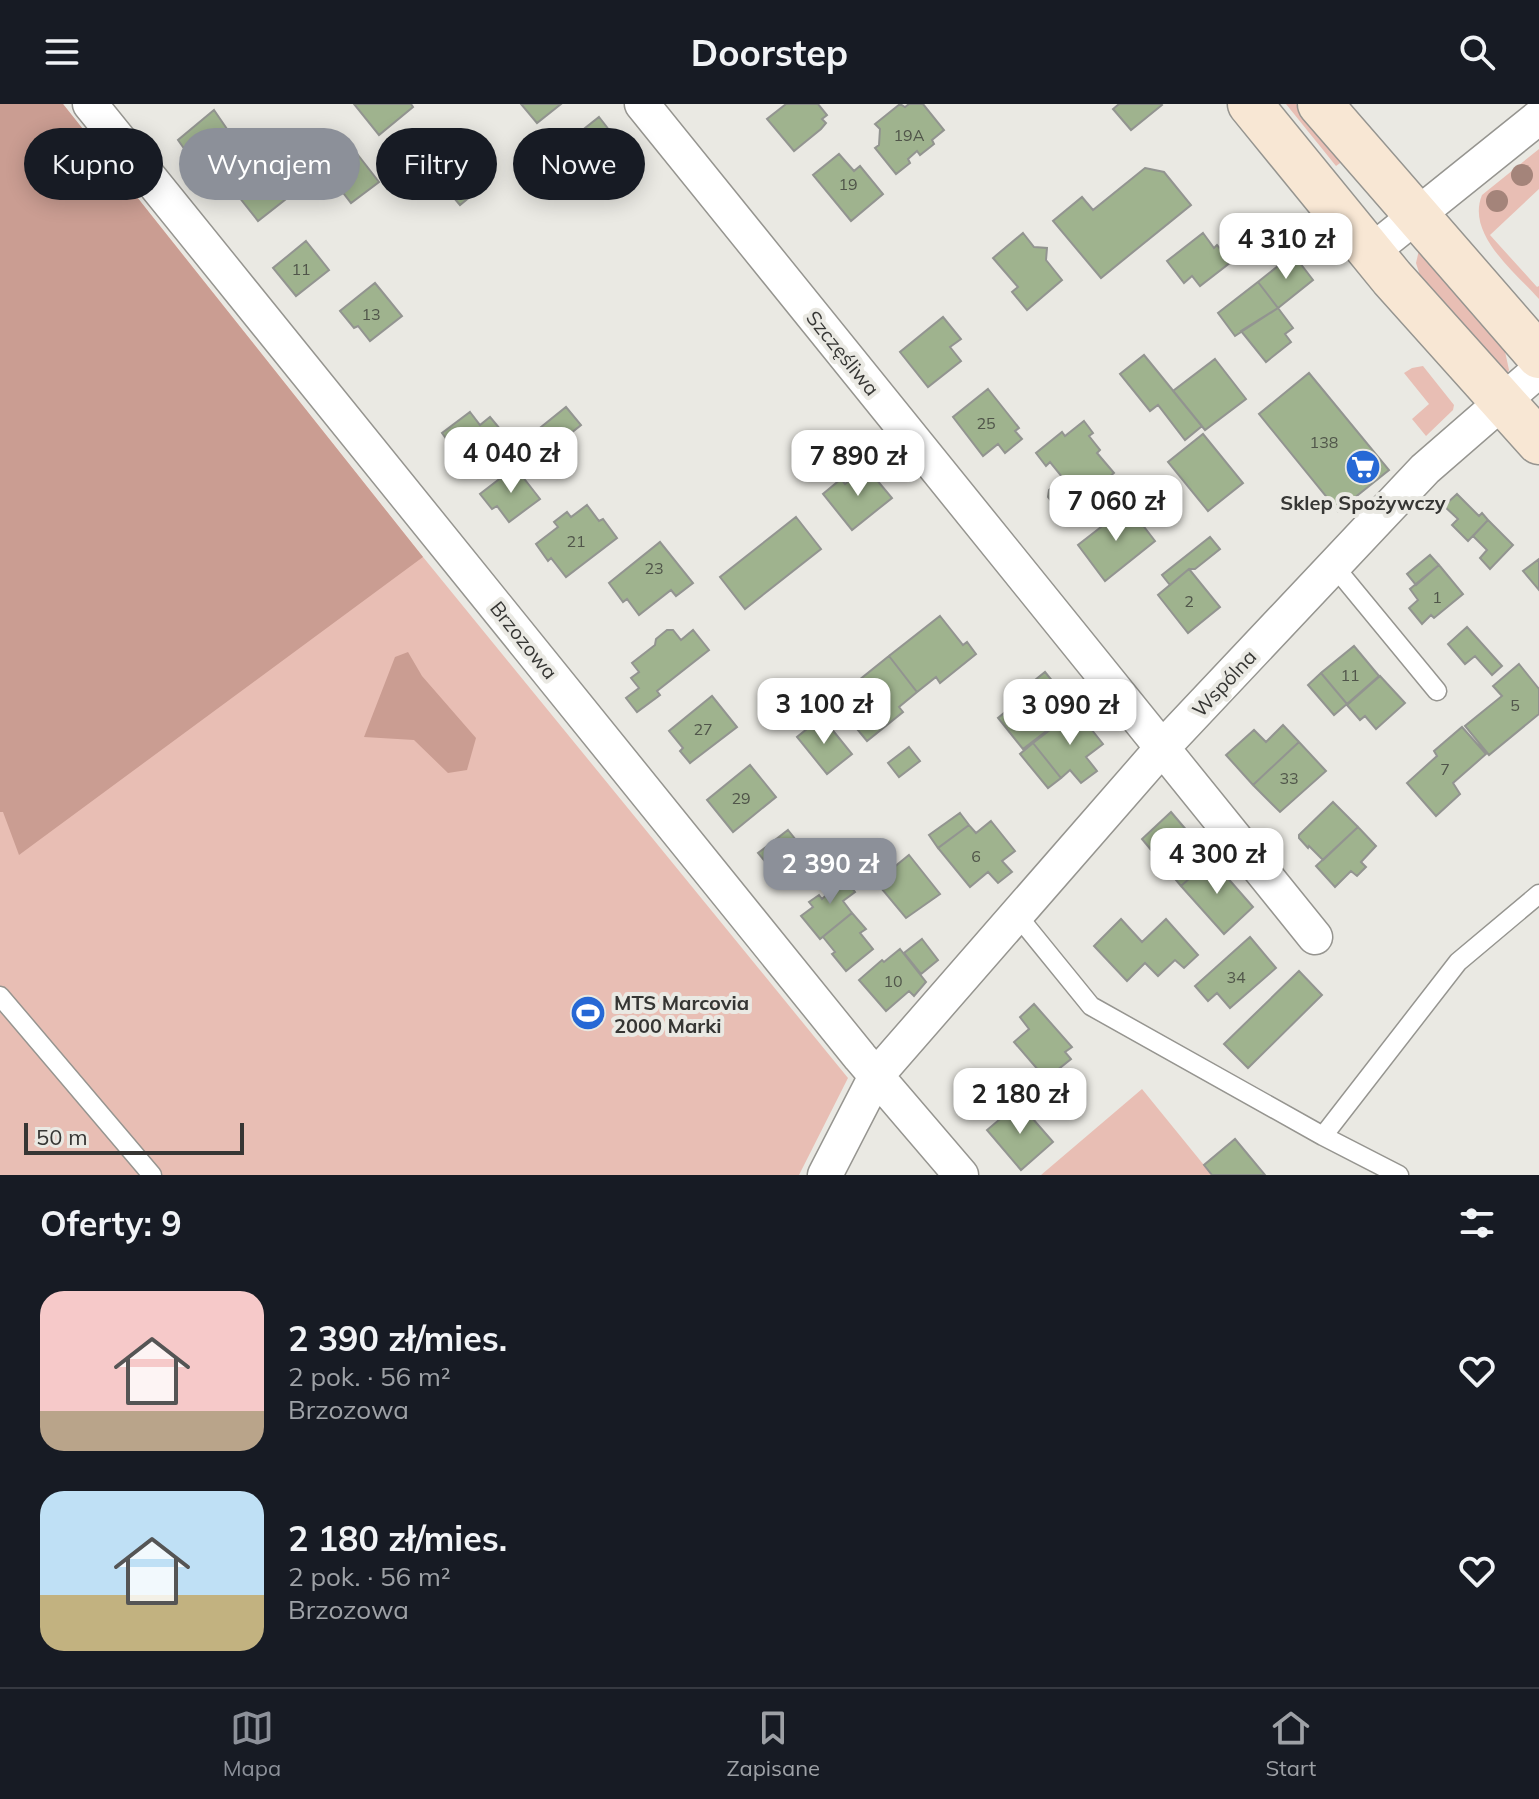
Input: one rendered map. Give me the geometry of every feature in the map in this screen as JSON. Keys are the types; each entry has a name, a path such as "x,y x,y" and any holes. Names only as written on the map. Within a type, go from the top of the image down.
{"main road":[{"path":"1250,104 1371,252 1539,442"},
{"path":"1320,104 1539,356"}],"street":[{"name":"Brzozowa","path":"90,104 876,1076 961,1175"},
{"name":"Szczęśliwa","path":"642,104 1315,937"},
{"path":"1371,252 1539,117"},
{"name":"Wspólna","path":"825,1175 876,1076 1163,747 1425,469 1539,370"}],"lane":[{"path":"1334,566 1437,691"},
{"path":"1323,1136 1458,962 1539,894"},
{"path":"1017,915 1091,1006 1399,1175"},
{"path":"0,996 152,1175"}],"shaded area":[{"path":"0,104 63,104 82,128 24,128 24,200 139,200 423,557 848,1078 799,1175 0,1175"},
{"path":"0,104 63,104 82,128 24,128 24,200 139,200 423,557 19,855 3,812 0,812"},
{"path":"1286,104 1296,104 1343,161 1336,166"},
{"path":"1539,149 1539,189 1490,235 1539,286 1539,299 1486,238 1479,210 1482,195"},
{"path":"1419,250 1503,342 1509,370 1507,375 1421,279 1416,263"},
{"path":"1423,366 1454,405 1453,410 1426,436 1412,419 1429,404 1404,373"},
{"path":"408,652 422,676 476,738 467,770 448,773 414,740 364,737 395,657"},
{"path":"1142,1089 1212,1175 1041,1175"}],"building":[{"path":"354,104 411,104 413,107 388,128 376,128 376,131"},
{"path":"521,104 561,104 537,123"},
{"path":"786,104 818,104 827,115 822,119 826,123 821,129 794,151 767,119"},
{"path":"900,104 905,107 923,104 944,130 932,140 934,144 920,155 917,151 908,159 910,163 896,174 875,148 879,145 880,129 875,124"},
{"path":"1119,104 1162,105 1131,130 1113,109"},
{"path":"214,110 226,128 192,128"},
{"path":"599,117 608,128 585,128"},
{"path":"839,154 854,171 860,166 883,194 851,221 813,175"},
{"path":"360,158 376,178 376,184 360,196"},
{"path":"1145,168 1164,172 1191,205 1101,278 1053,221 1082,197 1093,210"},
{"path":"241,200 285,200 258,221"},
{"path":"1023,233 1034,247 1047,248 1046,260 1062,280 1027,310 1012,292 1018,287 993,258"},
{"path":"1203,233 1214,248 1217,245 1231,262 1200,286 1192,276 1184,283 1167,261"},
{"path":"306,241 329,270 296,296 273,268"},
{"path":"1293,254 1313,280 1278,308 1258,282"},
{"path":"1258,282 1278,308 1235,336 1218,313"},
{"path":"375,283 402,316 370,341 340,311"},
{"path":"1278,308 1293,328 1285,334 1291,342 1266,362 1241,331"},
{"path":"943,317 961,339 950,347 961,361 928,387 900,352"},
{"path":"1144,355 1202,426 1185,440 1158,405 1150,411 1120,374"},
{"path":"1215,359 1246,399 1205,430 1173,391"},
{"path":"1309,373 1389,470 1338,511 1259,414"},
{"path":"988,389 1019,428 1015,431 1022,439 1005,453 998,444 983,456 953,417"},
{"path":"566,407 581,425 550,450 535,432"},
{"path":"470,412 480,425 490,417 506,436 466,466 442,433"},
{"path":"1084,421 1093,433 1089,436 1100,450 1097,453 1114,473 1077,504 1069,494 1059,502 1052,502 1048,497 1049,490 1063,478 1050,462 1046,466 1036,453 1062,432 1065,436"},
{"path":"1203,434 1243,483 1208,511 1168,462"},
{"path":"515,467 540,499 509,522 497,506 492,509 480,494"},
{"path":"866,467 892,498 852,530 823,494 841,479 845,484"},
{"path":"1457,494 1479,516 1482,513 1488,520 1468,541 1452,525 1458,519 1444,506"},
{"path":"587,505 599,521 603,519 617,538 566,577 551,558 548,561 536,544 558,527 554,522 567,512 571,517"},
{"path":"1128,506 1155,541 1105,581 1078,545"},
{"path":"796,517 821,549 745,609 720,577"},
{"path":"1488,520 1513,545 1490,569 1480,558 1487,550 1473,536"},
{"path":"1210,537 1220,549 1170,585 1162,575"},
{"path":"660,542 693,583 676,596 671,590 639,615 627,599 623,602 609,583"},
{"path":"1430,555 1439,565 1416,585 1407,574"},
{"path":"1539,559 1539,590 1523,571"},
{"path":"1439,565 1463,594 1422,624 1409,608 1418,600 1410,589"},
{"path":"1189,569 1220,607 1188,633 1158,595"},
{"path":"940,616 963,645 967,642 976,654 940,683 936,677 917,692 889,656"},
{"path":"1467,627 1502,666 1492,675 1475,656 1465,664 1448,644"},
{"path":"667,630 673,630 681,640 693,630 709,650 657,691 660,695 637,712 626,698 639,688 631,678 639,672 632,663 655,645 656,639"},
{"path":"1354,646 1379,676 1347,704 1321,673"},
{"path":"889,656 917,692 899,707 903,712 867,741 857,729 861,726 838,697"},
{"path":"1519,664 1539,689 1539,714 1489,755 1465,726 1502,696 1493,686"},
{"path":"1045,672 1075,709 1023,749 998,718 1022,698 1019,693"},
{"path":"1321,673 1347,704 1334,715 1308,685"},
{"path":"1380,676 1405,703 1376,729 1365,716 1360,720 1347,705"},
{"path":"712,696 737,727 690,763 669,731"},
{"path":"1076,710 1103,744 1086,757 1097,771 1081,783 1070,770 1061,778 1033,743"},
{"path":"822,717 852,754 827,774 797,737"},
{"path":"1283,725 1299,742 1253,785 1226,755 1254,730 1266,742"},
{"path":"1462,727 1486,754 1453,783 1460,794 1436,816 1407,783 1437,756 1434,751"},
{"path":"1299,742 1326,771 1280,812 1253,785"},
{"path":"1033,743 1061,778 1048,788 1020,754"},
{"path":"909,747 920,761 899,777 888,763"},
{"path":"750,765 776,797 733,832 707,800"},
{"path":"1333,802 1358,827 1323,860 1308,848 1299,835"},
{"path":"1171,812 1211,859 1181,886 1142,839"},
{"path":"960,813 969,825 938,848 929,835"},
{"path":"991,821 1015,851 1002,861 1012,872 998,883 988,872 970,887 938,848 969,825 976,833"},
{"path":"1358,827 1376,846 1361,862 1366,867 1357,876 1351,871 1335,887 1316,866"},
{"path":"788,830 812,860 783,883 758,853"},
{"path":"909,855 940,894 906,918 876,882"},
{"path":"1211,859 1253,907 1224,934 1181,886"},
{"path":"837,869 855,892 843,901 852,913 820,939 801,916 813,907 809,902 819,895 822,899 832,890 823,879"},
{"path":"852,913 866,929 860,933 873,949 846,971 823,937 820,939"},
{"path":"1121,919 1142,942 1166,919 1198,955 1184,968 1175,960 1158,976 1145,963 1127,981 1094,946"},
{"path":"1250,937 1276,968 1230,1008 1217,993 1208,1001 1195,986"},
{"path":"922,939 938,960 921,974 904,953"},
{"path":"900,949 926,982 914,996 909,991 886,1011 859,980"},
{"path":"1299,971 1322,995 1248,1068 1224,1044"},
{"path":"1034,1004 1072,1047 1065,1052 1071,1059 1046,1079 1014,1042 1029,1029 1020,1017"},
{"path":"1019,1103 1053,1142 1021,1170 987,1130"},
{"path":"1235,1139 1265,1175 1212,1175 1204,1165"}],"place":[{"name":"Sklep Spożywczy","path":"1363,467"},
{"name":"MTS Marcovia 2000 Marki","path":"588,1013"}]}
